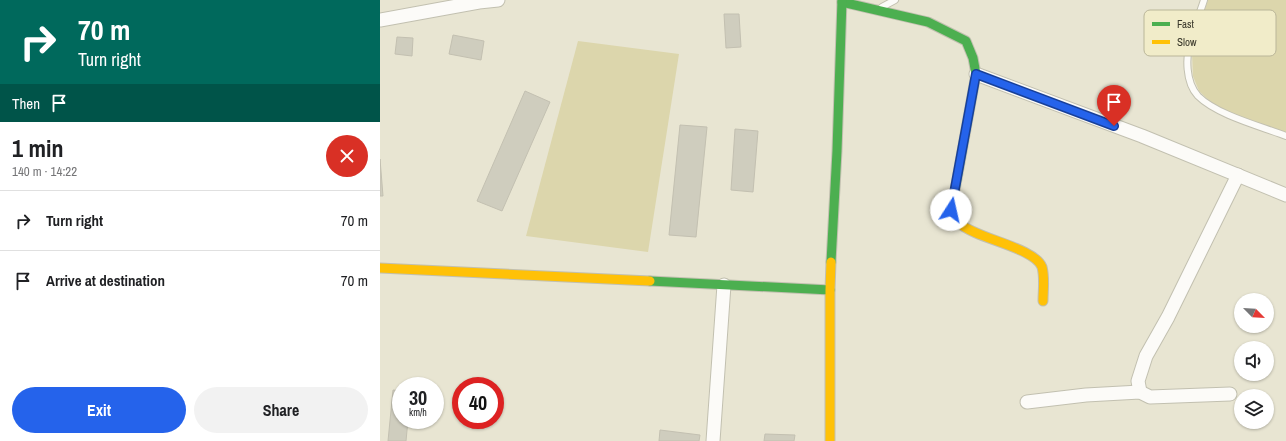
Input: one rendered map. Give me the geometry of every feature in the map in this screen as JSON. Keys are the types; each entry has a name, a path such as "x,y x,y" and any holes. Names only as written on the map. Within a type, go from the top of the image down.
{"street":[{"path":"380,20 479,2 498,0"},
{"path":"830,441 830,290 837,152 842,1 877,11 928,22 966,41 973,58 976,74 951,210 958,222 975,233 1031,255 1041,264 1043,276 1043,301"},
{"path":"976,74 1142,136 1286,195"},
{"path":"1140,392 1138,381 1146,356 1168,317 1238,175"},
{"path":"380,268 830,290"},
{"path":"713,441 724,285"},
{"path":"1027,402 1086,395 1140,392 1150,397 1230,394"}],"lane":[{"path":"877,11 895,0"},
{"path":"1200,10 1204,0"},
{"path":"1189,56 1189,79 1197,95 1217,110 1286,136"}],"shaded area":[{"path":"1208,0 1286,0 1286,133 1216,107 1199,91 1193,76 1192,56 1276,56 1276,10 1205,10"},
{"path":"578,41 679,54 648,252 526,236"}],"building":[{"path":"724,14 739,14 741,47 726,48"},
{"path":"453,35 484,41 481,60 449,54"},
{"path":"397,37 413,38 412,56 395,54"},
{"path":"525,91 550,102 502,211 477,201"},
{"path":"680,125 707,127 696,237 669,235"},
{"path":"735,129 758,131 753,192 731,190"},
{"path":"380,159 383,196 380,196"},
{"path":"392,400 392,429 407,429 406,441 388,441"},
{"path":"660,430 700,435 699,441 659,441"},
{"path":"765,434 795,435 794,441 764,441"}],"traffic: fast":[{"path":"831,262 837,151 842,0"},
{"path":"842,2 928,22 966,41 973,58 976,74 953,201"},
{"path":"650,281 830,290"}],"traffic: slow":[{"path":"953,201 951,210 956,220 967,229 1017,249 1037,260 1043,271 1043,301"},
{"path":"830,441 831,262"},
{"path":"380,268 650,281"}],"route":[{"path":"951,210 976,74 1114,126"}]}
